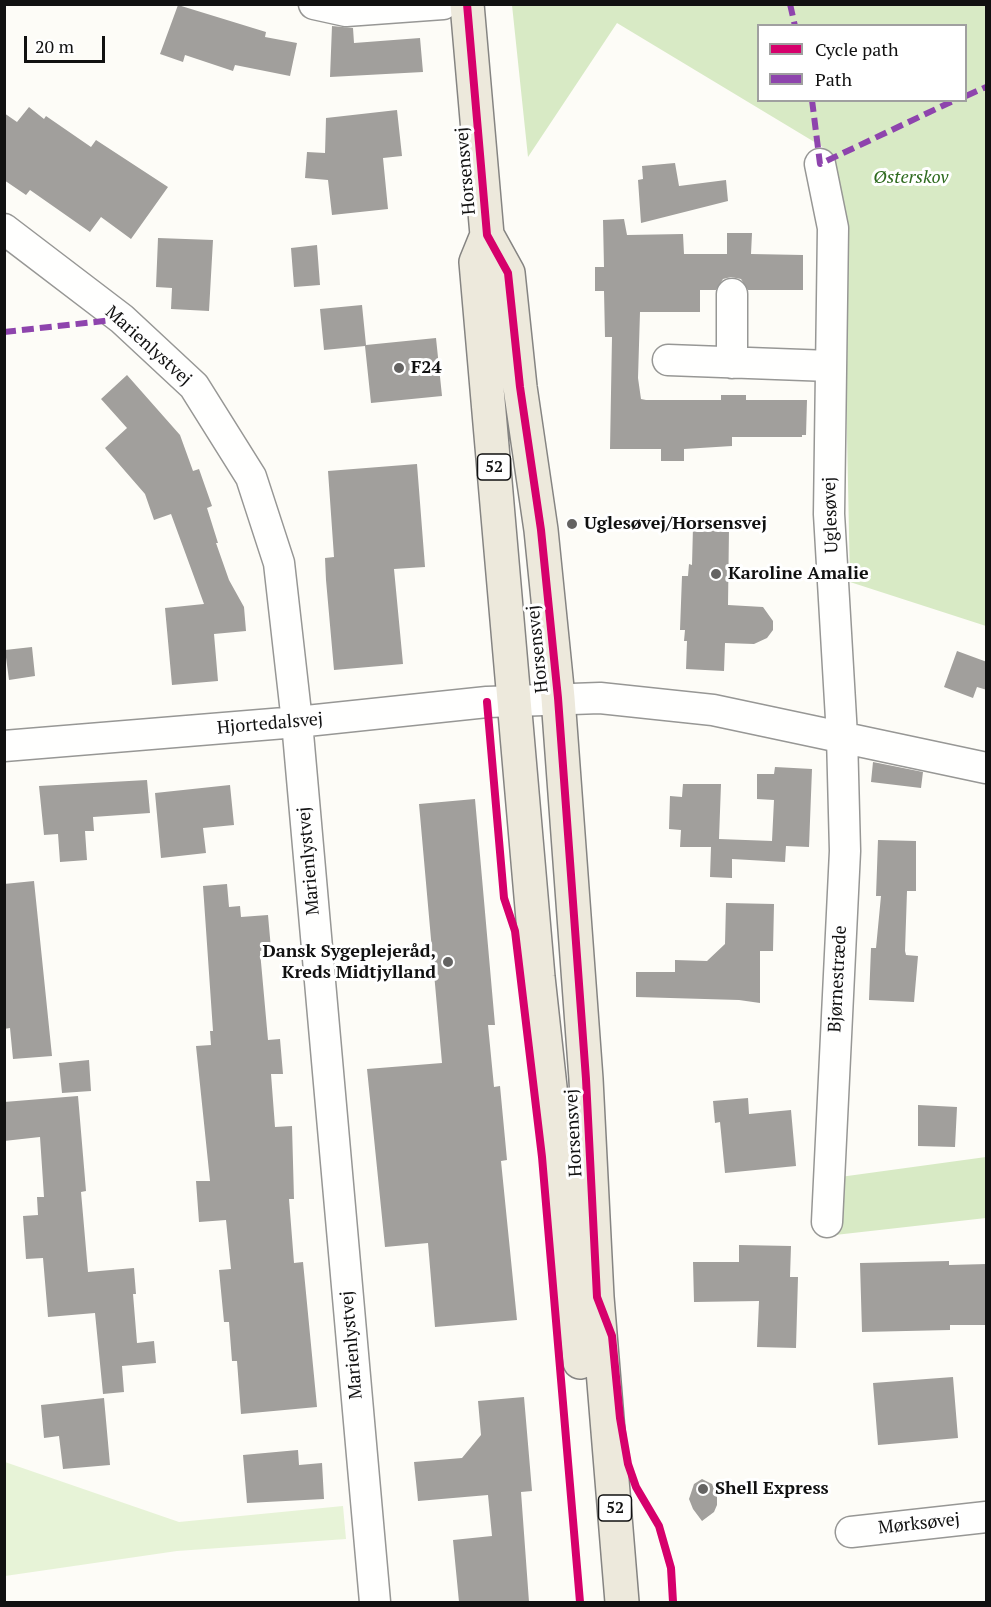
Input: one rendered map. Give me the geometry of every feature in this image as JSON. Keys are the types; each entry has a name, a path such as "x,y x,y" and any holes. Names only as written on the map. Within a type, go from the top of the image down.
{"main road":[{"name":"Horsensvej","path":"467,4 487,235 508,273 520,387 541,530 536,699 538,978 584,1398 603,1602"},
{"name":"Horsensvej","path":"487,235 476,262 586,1078 597,1297 622,1602"}],"street":[{"path":"314,4 346,11 443,4"},
{"name":"Uglesøvej","path":"820,164 833,228 829,514 842,736"},
{"name":"Marienlystvej","path":"4,229 122,319 194,386 251,477 279,562 297,722 375,1602"},
{"path":"732,294 732,363"},
{"path":"668,360 830,366"},
{"path":"536,699 600,698 652,701 713,710 987,768"},
{"name":"Hjortedalsvej","path":"4,746 297,722 536,699"},
{"name":"Bjørnestræde","path":"827,1222 845,851 842,736"},
{"name":"Mørksøvej","path":"851,1532 987,1517"}],"green space":[{"name":"Østerskov","path":"512,5 986,5 986,626 850,582 843,239 831,152 617,23 528,157"},
{"path":"986,1157 986,1218 835,1235 840,1177"},
{"path":"5,1462 179,1522 343,1506 346,1539 177,1551 5,1576"}],"building":[{"path":"178,5 266,32 265,37 297,43 290,76 235,65 233,71 185,55 183,62 160,54"},
{"path":"332,26 353,28 354,43 420,38 423,72 330,77"},
{"path":"29,107 44,119 46,116 91,147 96,140 168,187 131,239 101,217 90,232 30,190 26,195 4,180 4,113 17,122"},
{"path":"397,110 402,156 383,158 388,209 332,215 328,180 305,178 307,152 325,153 326,118"},
{"path":"675,163 679,186 726,180 728,201 641,223 638,180 643,179 642,166"},
{"path":"624,219 627,235 683,234 684,254 727,254 727,233 752,233 751,254 803,255 803,290 748,290 741,279 731,277 723,279 716,290 700,290 700,312 640,312 638,378 641,399 646,400 721,400 721,395 746,395 746,400 807,400 806,435 802,437 732,437 732,446 684,449 684,461 661,461 661,449 610,449 612,337 605,337 604,291 595,291 595,267 604,267 603,220"},
{"path":"158,238 213,240 209,311 171,309 172,288 156,287"},
{"path":"317,245 320,285 294,287 291,248"},
{"path":"362,305 366,345 436,338 442,396 371,403 365,346 324,350 320,309"},
{"path":"127,375 180,435 193,471 199,469 212,506 207,508 218,543 216,543 229,580 244,607 246,631 214,634 218,681 172,685 165,608 204,604 171,514 154,520 145,494 105,448 127,428 101,399"},
{"path":"417,464 425,567 394,569 403,664 334,670 325,558 334,557 328,471"},
{"path":"693,527 729,529 728,605 763,607 773,621 773,630 767,638 754,644 725,643 724,671 686,669 687,641 684,641 685,630 680,630 682,576 688,576 689,564 692,565"},
{"path":"32,647 35,676 9,680 5,650"},
{"path":"957,651 987,662 987,690 977,687 973,698 944,687"},
{"path":"873,762 923,772 921,788 871,782"},
{"path":"775,767 812,769 809,847 786,846 785,862 732,859 732,878 710,877 711,847 680,847 681,830 669,829 670,796 682,797 683,784 721,784 719,839 772,841 774,800 757,799 757,774 774,774"},
{"path":"147,780 150,813 93,817 94,831 85,831 87,860 60,862 58,834 44,835 39,786"},
{"path":"230,785 234,825 203,828 206,853 161,858 155,793"},
{"path":"475,799 495,1025 488,1025 494,1087 500,1086 507,1160 501,1161 517,1320 435,1327 428,1243 385,1247 367,1069 442,1063 419,804"},
{"path":"878,840 916,841 916,891 907,891 905,951 906,955 918,956 914,1002 869,1000 871,948 876,948 881,896 876,896"},
{"path":"34,881 52,1056 13,1059 10,1028 4,1029 4,884"},
{"path":"227,884 229,907 240,906 241,917 268,915 271,949 260,951 268,1040 280,1039 283,1074 271,1074 275,1127 292,1126 294,1199 289,1199 294,1263 303,1262 317,1407 241,1414 237,1361 232,1361 229,1322 224,1322 219,1270 231,1269 226,1220 199,1222 196,1181 210,1181 196,1046 211,1045 210,1031 213,1031 203,886"},
{"path":"726,903 774,904 773,951 760,951 760,1003 739,1000 636,997 636,972 675,972 675,960 707,961 725,944"},
{"path":"89,1060 91,1091 62,1093 59,1063"},
{"path":"78,1096 86,1191 81,1192 88,1272 134,1268 136,1294 133,1294 137,1343 154,1341 156,1363 122,1366 124,1392 103,1394 95,1313 48,1317 43,1258 26,1259 23,1216 38,1215 37,1197 44,1197 40,1137 4,1141 4,1102"},
{"path":"748,1098 749,1114 791,1110 796,1166 725,1173 720,1122 715,1123 713,1101"},
{"path":"918,1105 957,1107 955,1147 918,1146"},
{"path":"739,1245 791,1246 790,1277 798,1277 796,1348 757,1347 759,1301 694,1302 693,1262 739,1262"},
{"path":"949,1261 949,1265 987,1264 987,1325 950,1325 950,1330 862,1332 860,1263"},
{"path":"953,1377 958,1438 878,1445 873,1383"},
{"path":"524,1397 532,1491 521,1492 529,1602 459,1602 453,1540 492,1536 488,1495 418,1501 414,1462 462,1458 481,1435 478,1401"},
{"path":"104,1398 110,1465 63,1469 59,1436 44,1438 41,1405"},
{"path":"298,1450 299,1465 322,1463 324,1499 247,1503 243,1455"},
{"path":"702,1479 712,1484 717,1495 717,1505 714,1512 702,1521 689,1499 694,1484"}],"marked path":[{"path":"790,4 795,24"},
{"path":"967,96 986,87"},
{"path":"812,102 820,164 951,102"},
{"path":"4,332 122,319"}],"cycle path":[{"path":"467,4 487,235 508,273 520,387 541,530 558,698 586,1079 597,1297 612,1336 620,1418 628,1464 636,1487 659,1526 671,1568 673,1602"},
{"path":"487,702 504,898 515,931 542,1157 580,1602"}],"place":[{"name":"F24","path":"399,368"},
{"name":"Uglesøvej/Horsensvej","path":"572,524"},
{"name":"Karoline Amalie","path":"716,574"},
{"name":"Dansk Sygeplejeråd, Kreds Midtjylland","path":"448,962"},
{"name":"Shell Express","path":"703,1489"}]}
